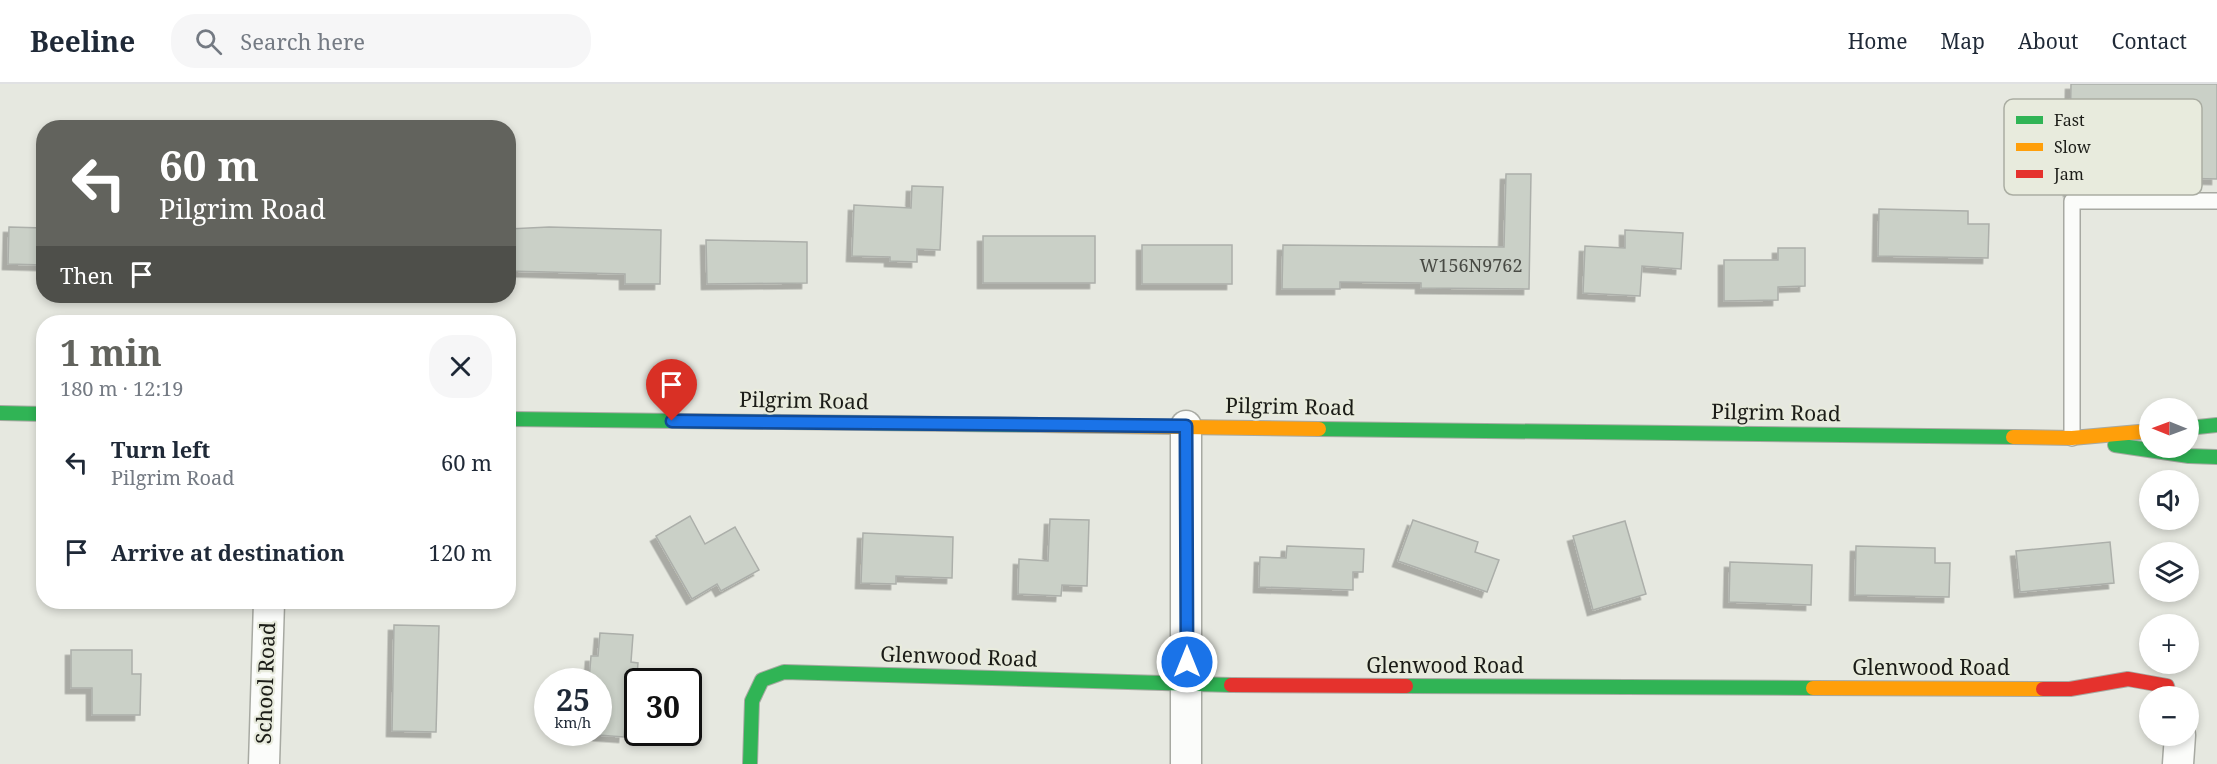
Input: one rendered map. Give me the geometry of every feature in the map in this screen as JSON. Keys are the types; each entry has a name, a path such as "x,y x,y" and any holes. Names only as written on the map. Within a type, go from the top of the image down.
{"street":[{"path":"0,413 36,414"},
{"name":"Pilgrim Road","path":"516,419 2072,438 2139,432"},
{"path":"2199,427 2217,425"},
{"path":"1186,426 1186,764"},
{"name":"Pilgrim Road","path":"2072,438 2189,456 2217,457"},
{"name":"School Road","path":"264,764 269,609"},
{"name":"Glenwood Road","path":"750,764 752,701 762,680 784,672 1187,686 2070,689 2128,678 2167,686"},
{"path":"2178,764 2179,746"}],"lane":[{"path":"2072,438 2072,201 2217,201"}],"building":[{"path":"2071,84 2217,84 2217,179 2202,179 2202,99 2071,99"},
{"path":"1506,174 1531,174 1529,289 1421,288 1421,283 1340,282 1340,289 1282,289 1283,245 1504,247"},
{"path":"912,186 943,187 940,250 917,249 917,262 890,261 890,257 852,256 854,205 911,208"},
{"path":"1879,209 1968,211 1968,224 1989,224 1988,258 1878,256"},
{"path":"9,227 36,228 36,265 8,264"},
{"path":"549,227 661,230 660,284 625,284 625,274 516,271 516,229"},
{"path":"1625,230 1683,233 1681,269 1642,266 1640,296 1583,293 1585,246 1625,248"},
{"path":"983,236 1095,236 1095,283 983,283"},
{"path":"706,240 807,242 807,283 707,284"},
{"path":"1142,245 1232,245 1232,284 1142,284"},
{"path":"1778,248 1805,248 1805,286 1778,287 1778,300 1724,301 1724,260 1778,260"},
{"path":"690,516 705,544 735,527 759,570 721,591 717,584 692,599 656,536"},
{"path":"1050,519 1089,520 1087,586 1062,585 1061,596 1018,594 1019,559 1048,561"},
{"path":"1413,520 1478,542 1475,552 1499,560 1487,592 1398,561"},
{"path":"1625,521 1646,594 1593,610 1573,536"},
{"path":"863,533 953,537 952,578 896,576 896,584 861,583"},
{"path":"2110,542 2114,583 2020,592 2016,551"},
{"path":"1287,546 1364,549 1363,572 1353,572 1353,590 1259,587 1260,557 1286,558"},
{"path":"1856,546 1935,548 1935,563 1950,563 1949,597 1855,595"},
{"path":"1730,562 1812,565 1811,605 1729,602"},
{"path":"394,625 439,626 436,732 392,731"},
{"path":"600,633 633,635 631,662 638,663 638,668 624,668 624,737 612,736 612,668 590,668 591,656 598,656"},
{"path":"71,650 132,650 132,674 141,674 140,715 92,715 92,688 71,688"}],"traffic: fast":[{"path":"0,413 36,414"},
{"path":"516,419 1041,425"},
{"path":"2199,427 2217,425"},
{"path":"1319,429 2013,437"},
{"path":"2115,445 2189,456 2217,457"},
{"path":"750,764 752,701 762,680 784,672 1231,685"},
{"path":"1406,686 1813,688"}],"traffic: slow":[{"path":"1041,425 1319,429"},
{"path":"2013,437 2072,438 2139,432"},
{"path":"1813,688 2043,689"}],"traffic: jam":[{"path":"2043,689 2070,689 2128,679 2167,686"},
{"path":"1231,685 1406,686"}],"route":[{"path":"672,421 1186,426 1187,662"}]}
